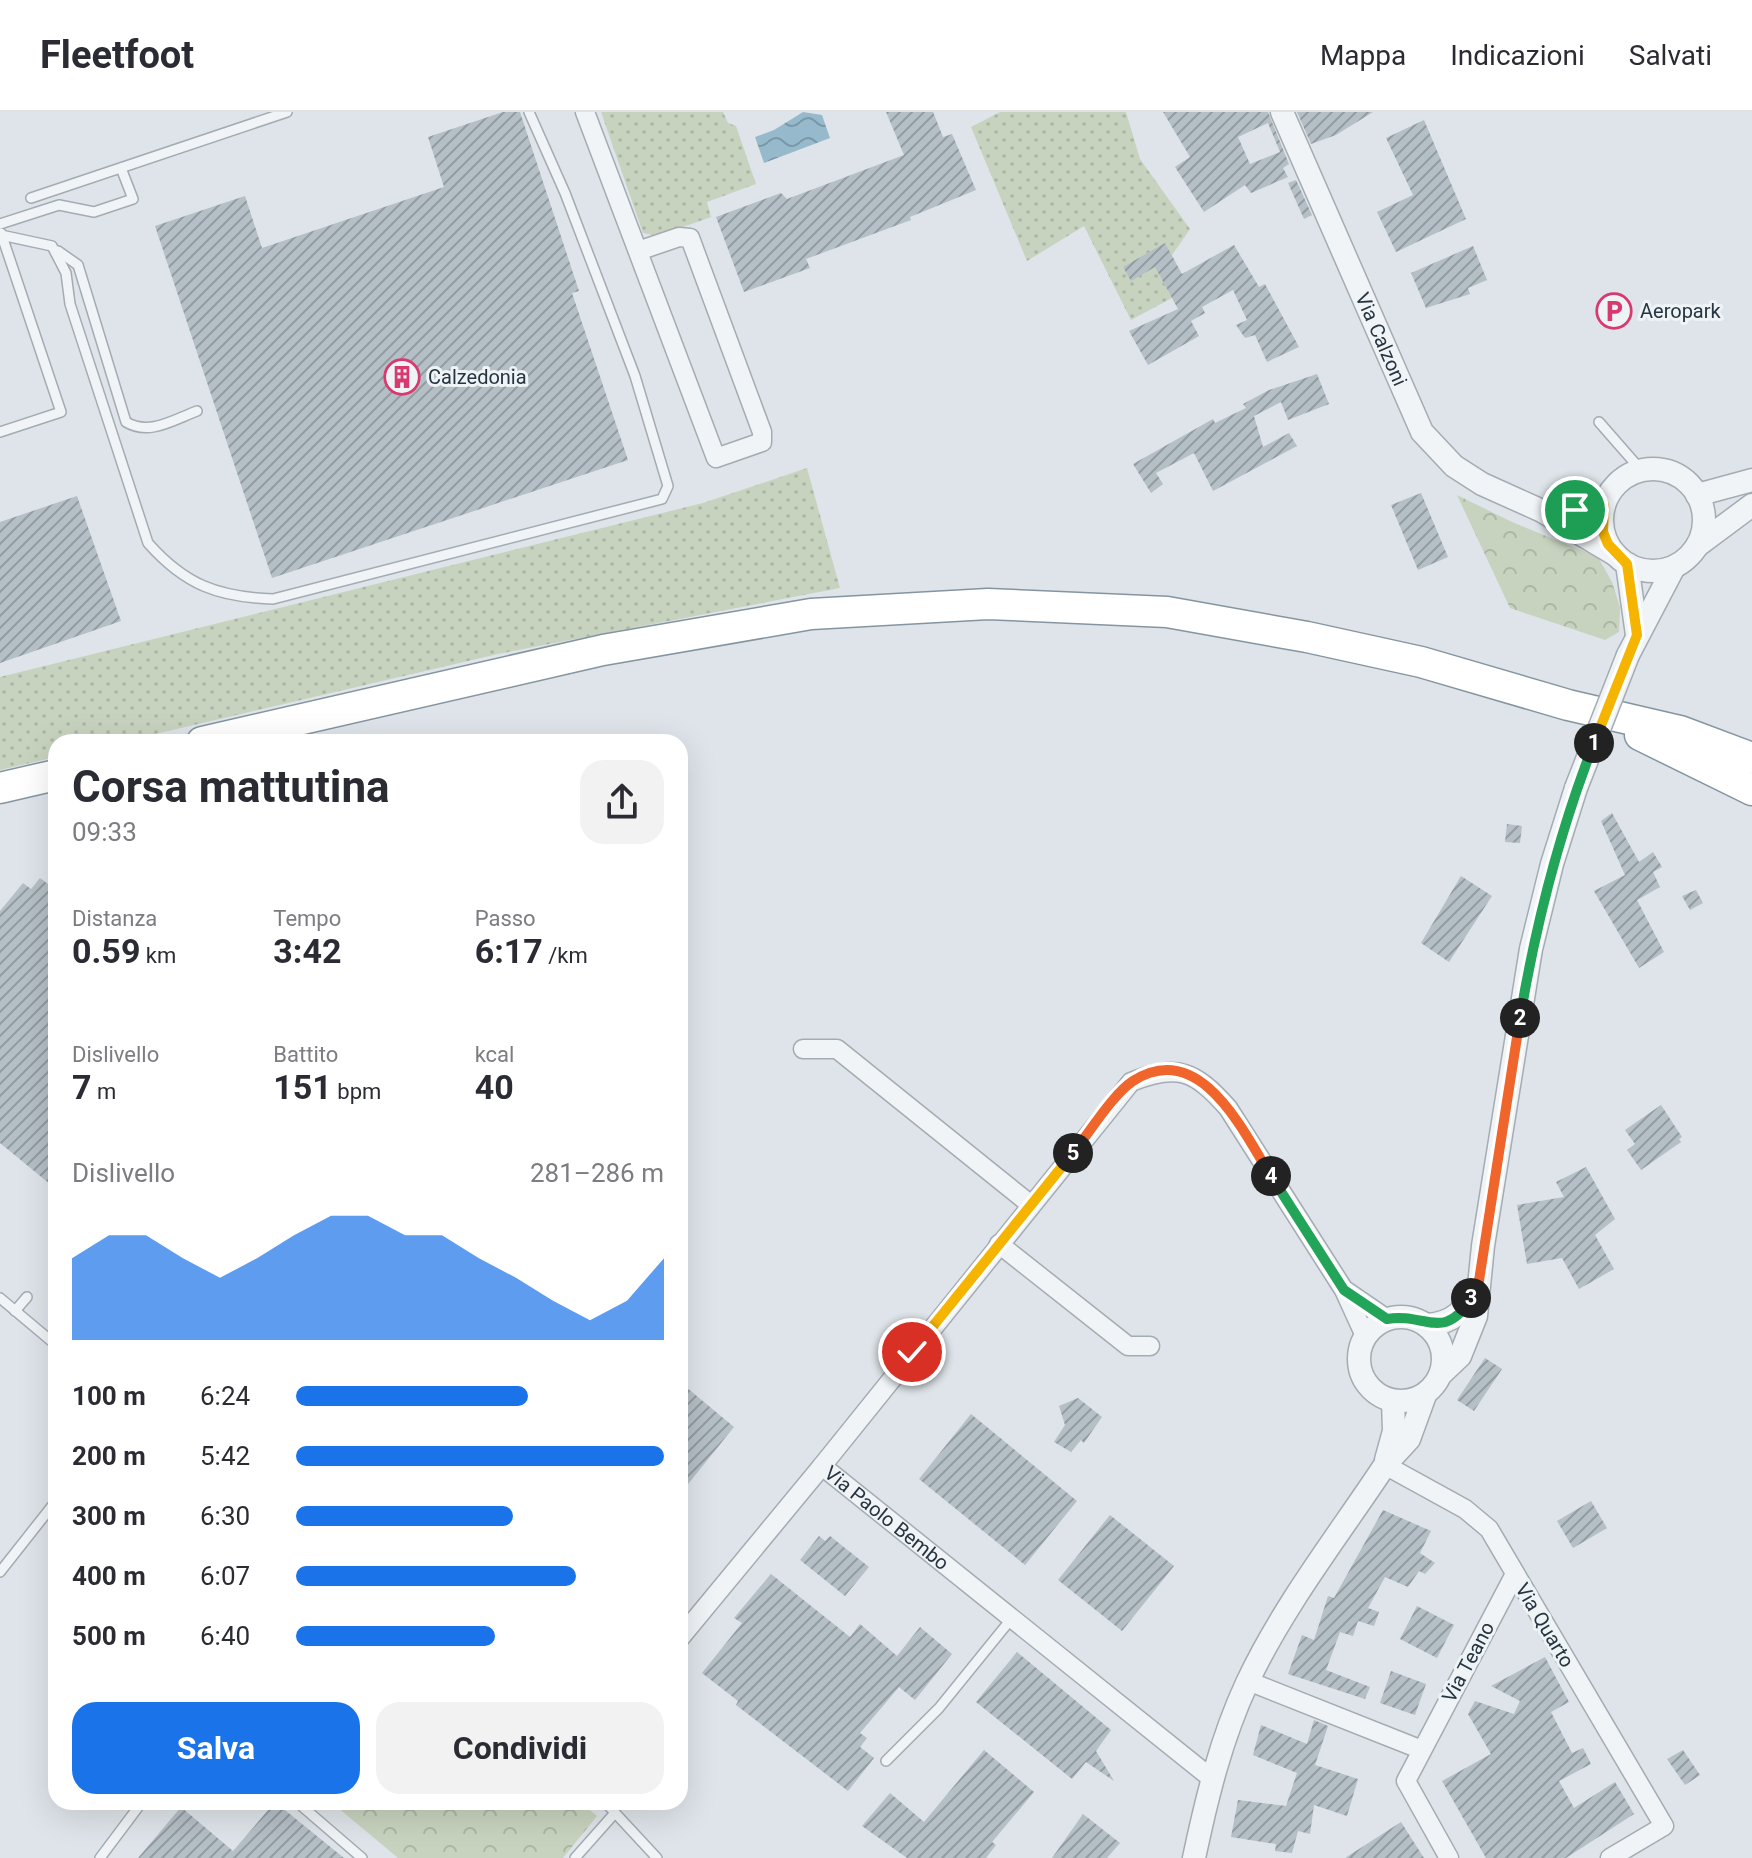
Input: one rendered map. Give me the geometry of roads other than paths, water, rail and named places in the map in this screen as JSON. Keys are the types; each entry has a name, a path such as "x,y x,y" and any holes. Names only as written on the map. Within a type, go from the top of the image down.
{"highway":[{"path":"237,734 603,650 811,614 988,604 1167,612 1421,662 1568,705 1680,731 1752,758"},
{"path":"1568,705 1652,740 1752,790"},
{"path":"0,788 48,777"}],"street":[{"path":"585,112 716,458 762,442 762,432 690,238 679,237 638,251"},
{"name":"Via Calzoni","path":"1282,112 1422,432 1454,466 1482,484 1542,511 1622,560"},
{"path":"1633,645 1622,560 1603,532 1604,505 1618,483 1641,470 1667,471 1679,476 1697,495 1704,520 1697,546"},
{"path":"1697,495 1752,480"},
{"name":"Via Calzoni","path":"1542,511 1604,505"},
{"path":"1194,1858 1211,1778 1248,1681 1267,1645 1385,1465 1409,1439 1425,1395 1460,1356 1476,1316 1531,949 1552,864 1576,788 1633,645 1674,567 1752,505"},
{"path":"1622,560 1642,570 1674,567"},
{"path":"803,1049 837,1049 1031,1205"},
{"path":"822,1466 1131,1082 1159,1071 1189,1073 1208,1085 1228,1108 1344,1290 1365,1336"},
{"path":"999,1244 1128,1346 1150,1346"},
{"path":"1427,1325 1446,1324 1463,1311 1478,1287"},
{"path":"1344,1290 1387,1319"},
{"path":"1425,1395 1404,1402 1380,1396 1362,1376 1360,1348 1365,1336 1387,1319 1414,1318 1427,1325 1441,1343 1444,1354 1440,1375"},
{"path":"1385,1465 1394,1431 1393,1401"},
{"name":"Via Quarto","path":"1385,1465 1465,1509 1489,1529 1664,1826 1610,1858"},
{"name":"Via Paolo Bembo","path":"688,1628 822,1466 1211,1778"},
{"name":"Via Teano","path":"1449,1858 1406,1781 1515,1574"},
{"path":"1248,1681 1422,1750"}],"lane":[{"path":"31,198 287,112"},
{"path":"52,246 66,273 70,304 148,543 168,566 202,588 243,598 273,599 662,499 668,486 635,376 565,193 529,112"},
{"path":"0,230 59,205 94,212 133,199 121,168"},
{"path":"0,230 52,246 78,265 126,422 137,429 151,428 197,411"},
{"path":"0,230 61,412 0,432"},
{"path":"1599,422 1641,470"},
{"path":"1697,495 1752,469"},
{"path":"15,1311 27,1297"},
{"path":"0,1298 48,1338"},
{"path":"0,1572 48,1511"},
{"path":"886,1761 939,1708 1012,1618"},
{"path":"100,1858 136,1810"},
{"path":"306,1810 362,1858"},
{"path":"611,1810 657,1858"},
{"path":"575,1858 614,1814"}],"water":[{"path":"803,112 822,115 830,138 764,163 755,137 774,130"}],"place":[{"name":"Aeropark","path":"1614,311"},
{"name":"Calzedonia","path":"402,377"}]}
